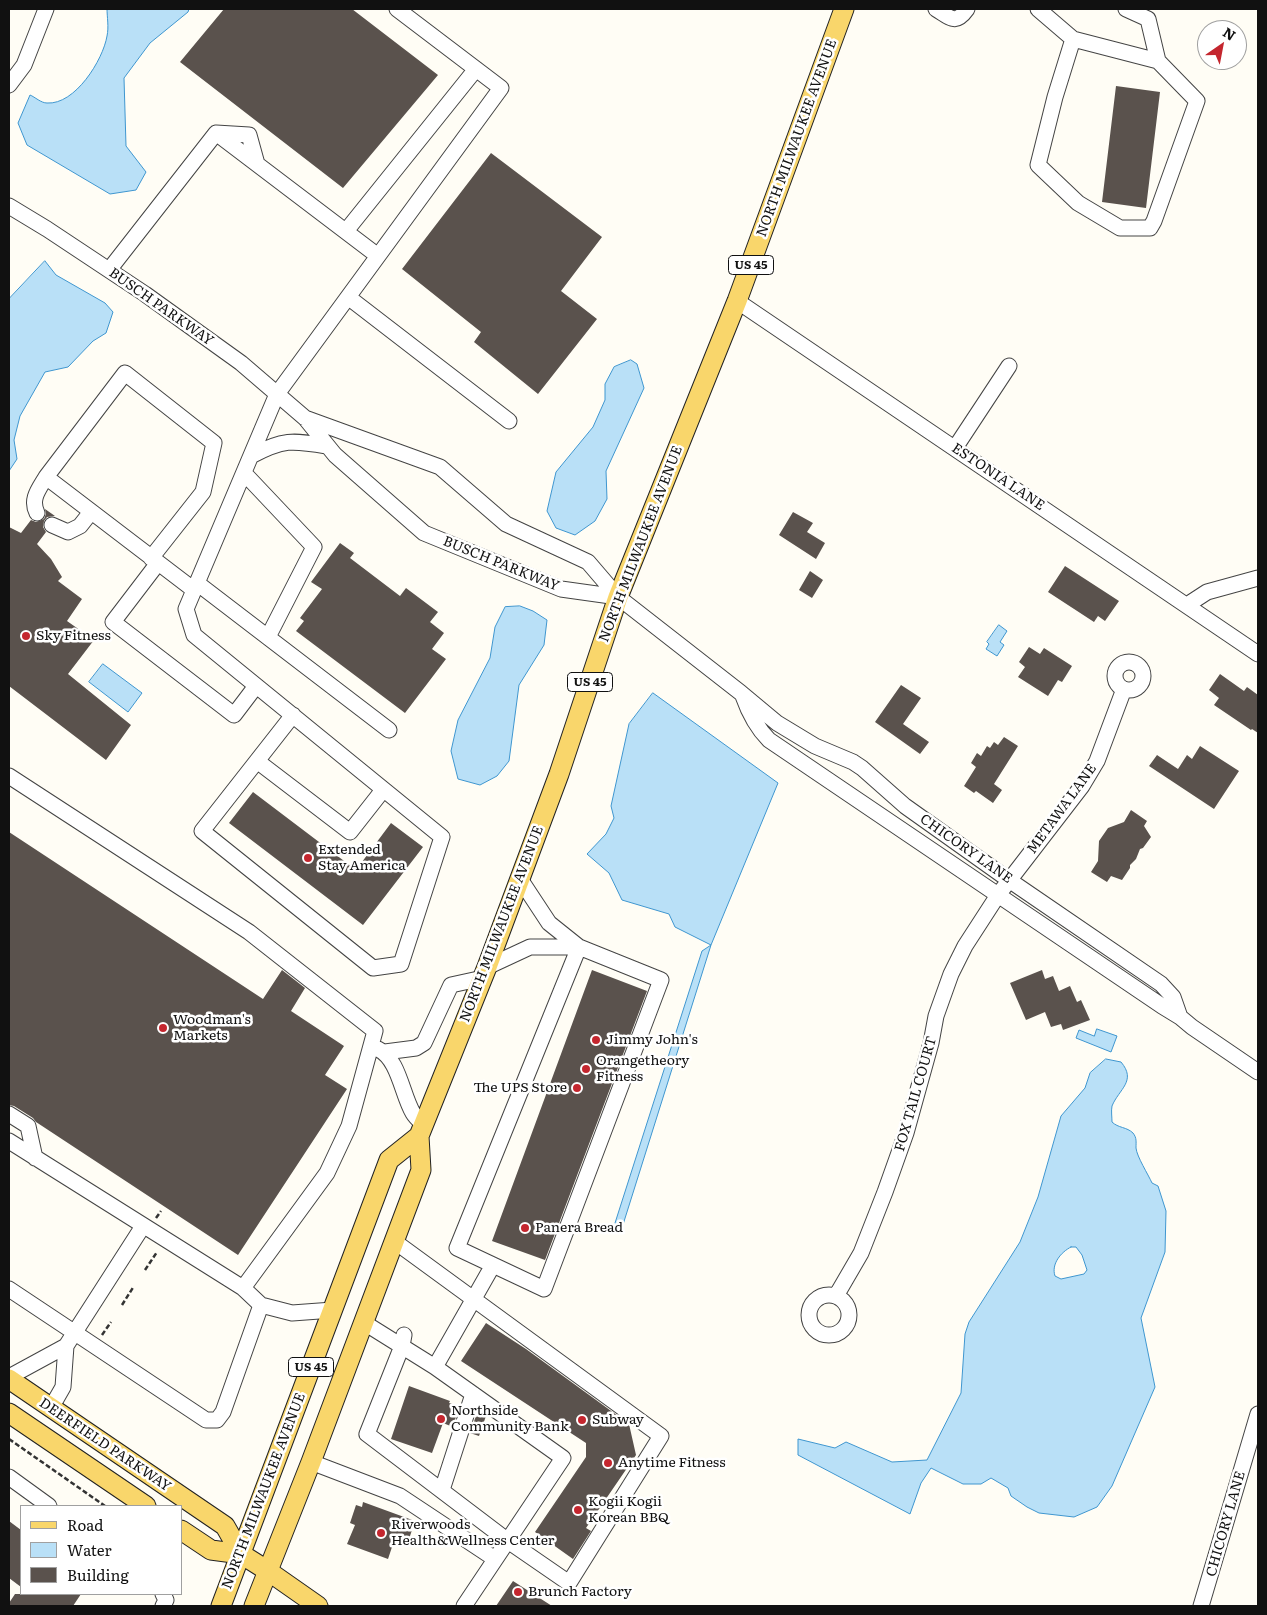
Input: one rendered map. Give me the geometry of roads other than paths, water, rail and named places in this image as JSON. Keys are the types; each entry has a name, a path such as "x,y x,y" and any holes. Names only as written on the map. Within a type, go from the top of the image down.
{"main road":[{"name":"NORTH MILWAUKEE AVENUE","path":"254,1606 311,1462 421,1170 421,1131 485,972 562,767 618,597 738,301 844,9"},
{"name":"NORTH MILWAUKEE AVENUE","path":"221,1606 389,1160 421,1131"},
{"name":"DEERFIELD PARKWAY","path":"9,1378 225,1526 241,1554"},
{"name":"DEERFIELD PARKWAY","path":"9,1413 145,1505"},
{"name":"DEERFIELD PARKWAY","path":"182,1531 211,1550 241,1554 318,1606"}],"street":[{"path":"9,84 24,65 46,9"},
{"path":"293,715 202,832 373,968 401,964 442,837 383,790 293,715 194,635 186,609 277,394 500,88 397,9"},
{"path":"936,9 952,19 962,16 967,9"},
{"path":"1038,9 1073,39 1158,61 1197,100 1150,228 1120,228 1078,203 1038,166 1055,97 1073,39"},
{"path":"1126,9 1148,19 1158,61"},
{"path":"346,231 476,69"},
{"path":"109,270 216,133 378,256"},
{"name":"BUSCH PARKWAY","path":"9,206 47,228 145,294 241,363 305,418 335,455 424,533 561,589 618,597"},
{"path":"348,297 508,421"},
{"name":"ESTONIA LANE","path":"738,301 1258,654"},
{"path":"955,448 1009,366"},
{"path":"37,513 34,506 35,496 46,477 125,374 214,443 203,492 113,622 234,715 256,686"},
{"name":"BUSCH PARKWAY","path":"305,418 440,467 506,524 588,562 618,597"},
{"path":"251,456 271,445 295,440 327,446"},
{"path":"244,473 314,547 268,637"},
{"path":"46,477 155,561 268,637 389,730"},
{"path":"52,524 68,532 80,526 91,512"},
{"path":"1187,605 1207,592 1258,578"},
{"name":"CHICORY LANE","path":"618,597 777,723 815,746 853,762 862,768 905,806 1162,984 1173,997 1180,1017"},
{"name":"METAWA LANE","path":"998,895 1082,786 1097,761 1124,689"},
{"name":"CHICORY LANE","path":"741,693 751,717 765,736 824,778 1180,1017 1258,1072"},
{"path":"824,778 839,756"},
{"path":"257,761 350,832 383,790"},
{"path":"9,776 249,932 374,1031 349,1126 327,1173 243,1288"},
{"path":"520,879 549,923 579,947 661,980 544,1289 457,1248 579,947"},
{"name":"FOX TAIL COURT","path":"836,1296 860,1253 885,1192 906,1133 931,1044 936,1016 952,974 965,946 998,895"},
{"path":"371,1045 385,1052 416,1048 424,1043 452,985 485,972 530,947 579,947"},
{"path":"385,1052 404,1087 421,1131"},
{"path":"9,1114 28,1126 35,1158"},
{"path":"9,1141 243,1288 261,1305 292,1313 333,1310"},
{"path":"9,1378 66,1346 143,1226"},
{"path":"394,1241 661,1436 569,1583 508,1541 367,1434 403,1341"},
{"path":"435,1367 493,1265"},
{"path":"9,1289 206,1420 217,1420 224,1412 261,1305"},
{"path":"364,1322 403,1341 435,1367 563,1458 464,1606"},
{"path":"51,1408 63,1387 66,1346"},
{"path":"442,1490 473,1394"},
{"name":"CHICORY LANE","path":"1201,1606 1258,1414"},
{"path":"311,1462 400,1496 495,1559"},
{"path":"9,1477 48,1505"}],"water":[{"path":"107,9 189,9 188,12 150,43 124,78 126,146 146,172 136,190 110,194 27,145 18,123 30,95 45,103 57,102 68,97 86,79 100,57 107,36"},
{"path":"45,261 56,275 105,303 113,312 106,333 93,341 68,367 45,372 20,416 14,440 17,459 9,471 9,299"},
{"path":"631,360 637,364 644,388 606,471 607,499 595,521 575,535 556,528 547,511 556,472 593,427 605,400 605,384 614,367"},
{"path":"520,606 533,611 547,620 544,645 519,685 509,761 497,776 480,785 458,779 451,751 458,720 490,658 495,627 505,607"},
{"path":"999,625 1007,631 1000,642 1004,645 997,656 986,649 989,644 987,642"},
{"path":"103,664 142,693 128,712 89,682"},
{"path":"653,693 778,783 711,945 675,927 669,914 622,900 609,873 587,854 606,834 614,818 611,806 629,724"},
{"path":"711,945 621,1231 615,1223 702,951"},
{"path":"1097,1029 1117,1036 1111,1052 1076,1038 1079,1030 1094,1036"},
{"path":"1106,1059 1121,1062 1125,1069 1127,1080 1112,1106 1112,1122 1131,1131 1134,1135 1138,1156 1152,1183 1158,1186 1166,1211 1165,1252 1141,1318 1155,1387 1112,1486 1097,1507 1074,1517 1039,1513 1011,1496 1008,1488 991,1478 981,1484 963,1484 931,1468 921,1483 910,1514 798,1455 798,1439 835,1448 846,1442 892,1462 927,1460 961,1393 965,1334 969,1322 1020,1242 1038,1197 1061,1116 1085,1088 1090,1073","holes":["1076,1247 1082,1255 1087,1270 1084,1274 1061,1279 1055,1276 1054,1267 1060,1255 1067,1249"]}],"place":[{"name":"Sky Fitness","path":"26,636"},
{"name":"Extended Stay America","path":"308,858"},
{"name":"Woodman's Markets","path":"163,1028"},
{"name":"Jimmy John's","path":"596,1040"},
{"name":"Orangetheory Fitness","path":"586,1069"},
{"name":"The UPS Store","path":"577,1088"},
{"name":"Panera Bread","path":"525,1228"},
{"name":"Northside Community Bank","path":"441,1419"},
{"name":"Subway","path":"582,1420"},
{"name":"Anytime Fitness","path":"608,1463"},
{"name":"Kogii Kogii Korean BBQ","path":"578,1510"},
{"name":"Riverwoods Health&Wellness Center","path":"381,1533"},
{"name":"Brunch Factory","path":"518,1592"}]}
